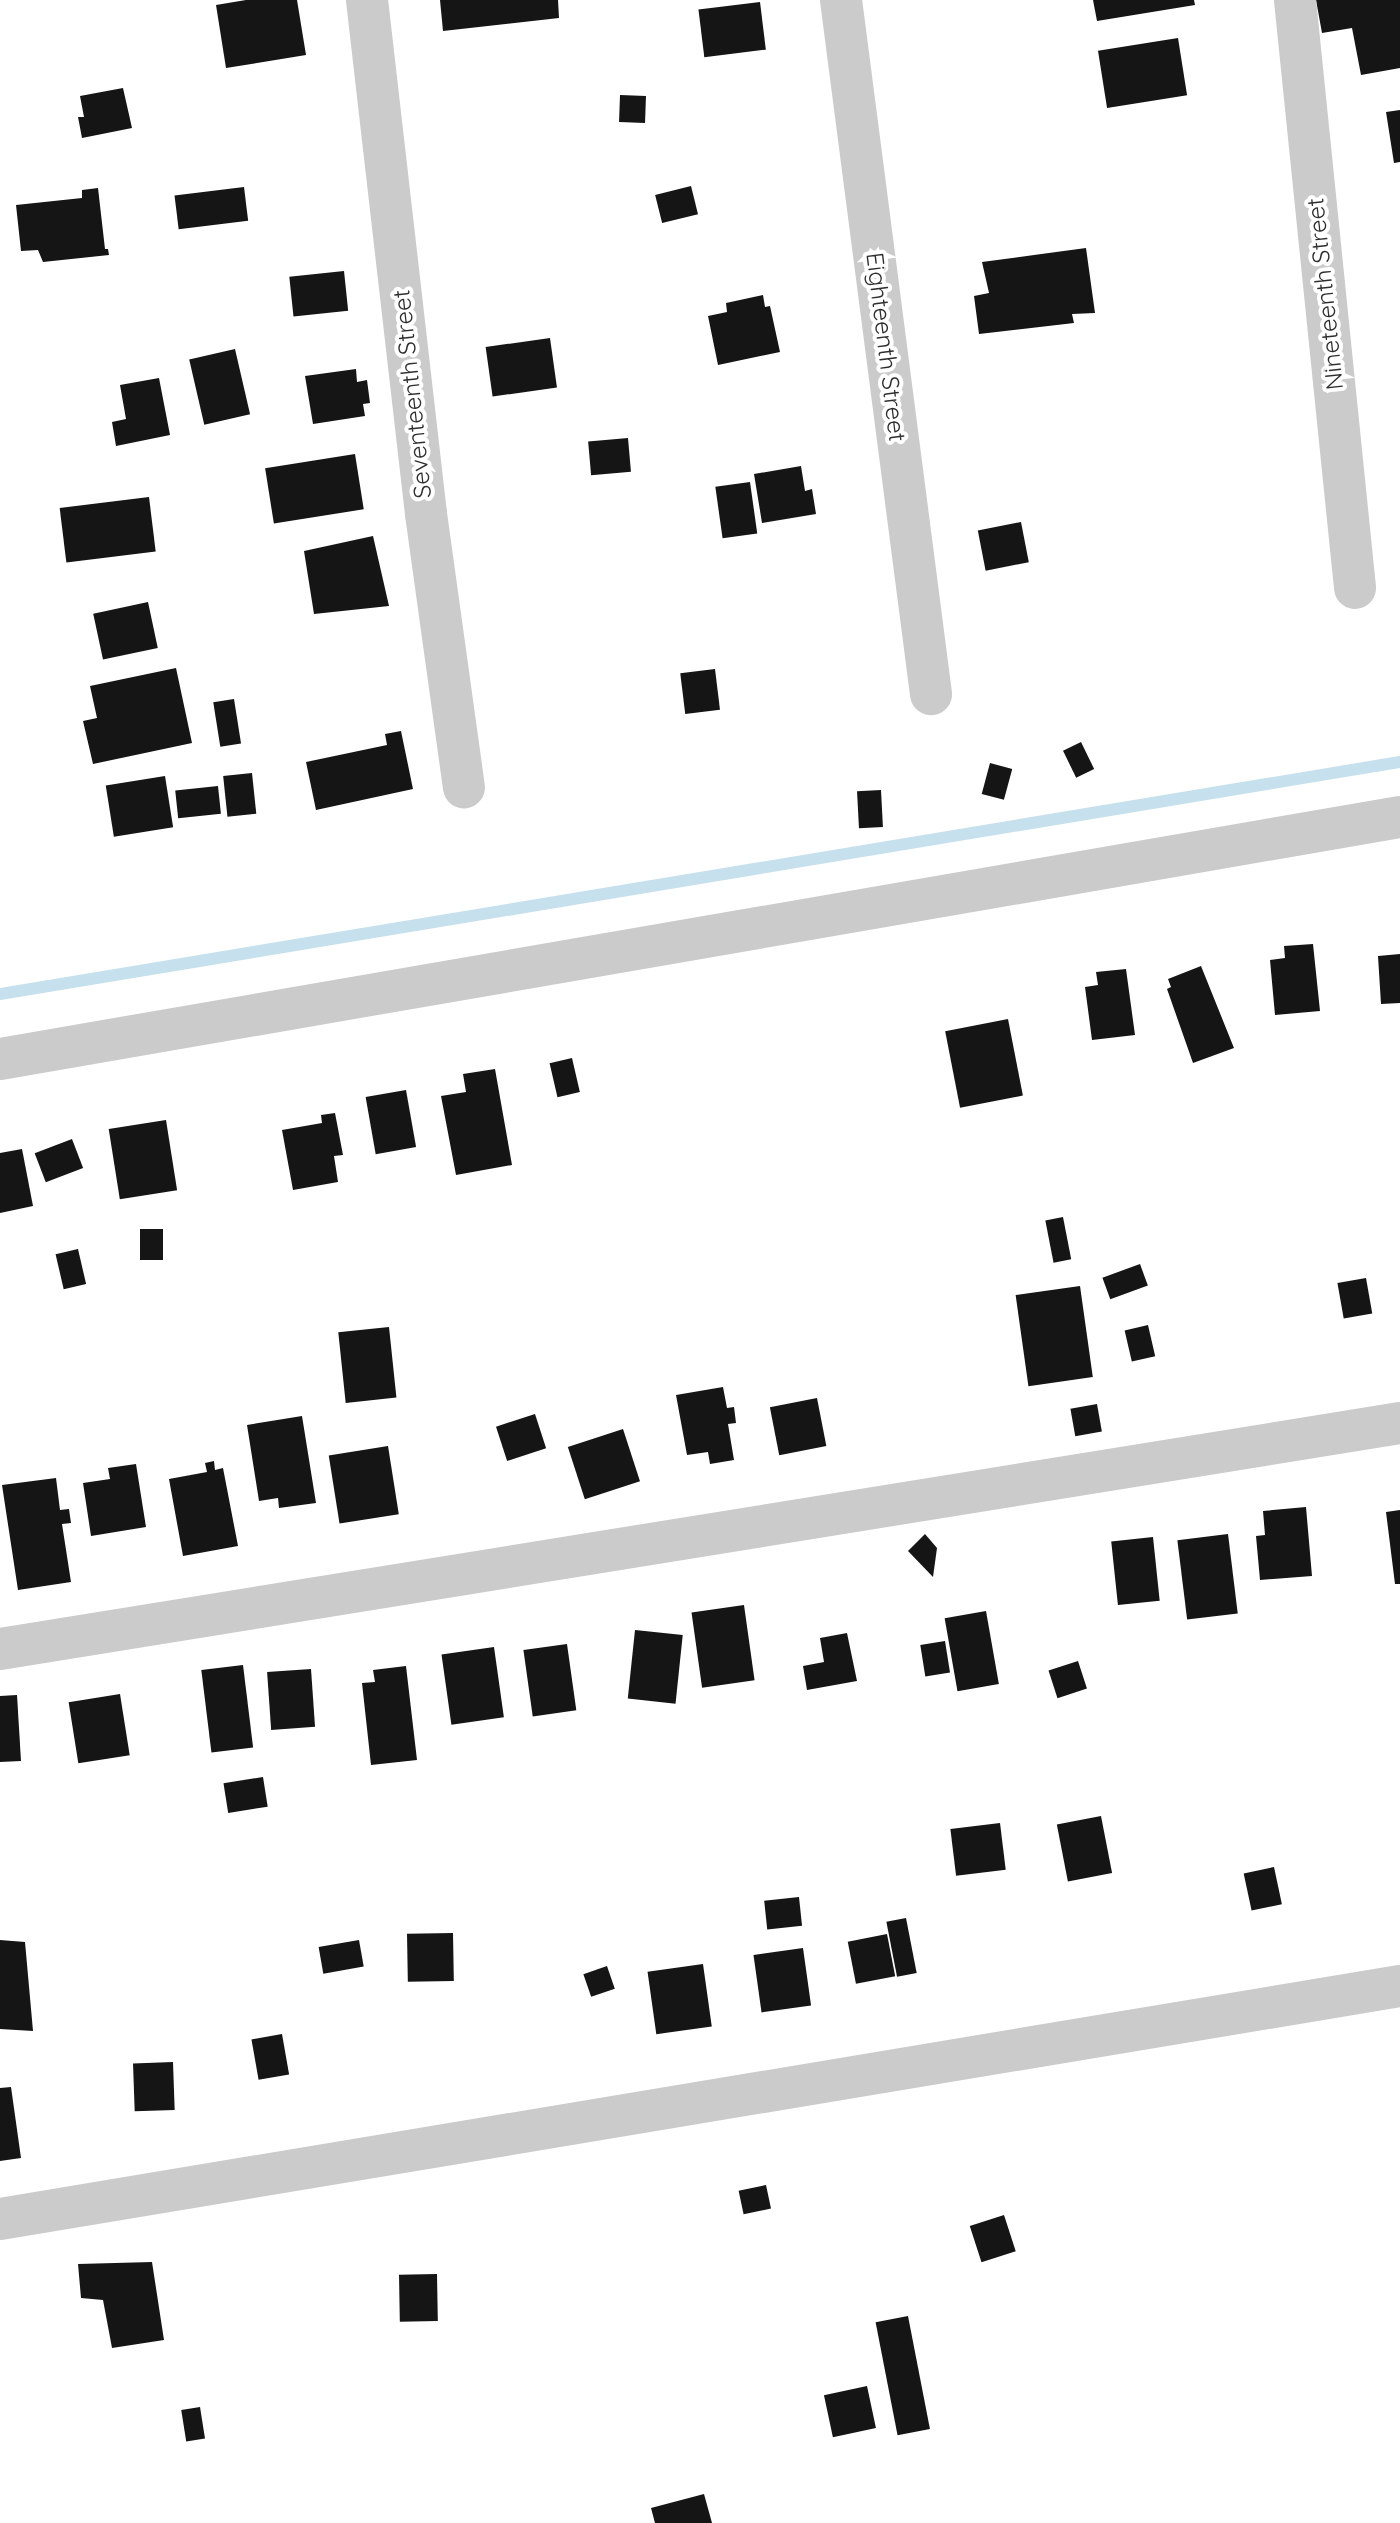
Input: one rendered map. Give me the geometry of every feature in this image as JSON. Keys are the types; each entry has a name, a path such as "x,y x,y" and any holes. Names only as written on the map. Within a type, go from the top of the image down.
{"street":[{"name":"Seventeenth Street","path":"367,0 426,514 464,787"},
{"name":"Eighteenth Street","path":"841,0 931,694"},
{"name":"Nineteenth Street","path":"1295,0 1355,588"},
{"path":"0,1059 1400,817"},
{"path":"0,1649 1400,1423"},
{"path":"0,2219 1400,1986"}],"building":[{"path":"246,0 297,0 306,55 226,68 216,5"},
{"path":"440,0 558,0 559,18 443,31"},
{"path":"1093,0 1194,0 1195,5 1097,21"},
{"path":"1316,0 1400,0 1400,68 1361,75 1352,28 1322,33"},
{"path":"760,2 766,50 704,57 698,10"},
{"path":"1178,38 1187,95 1107,108 1098,51"},
{"path":"123,88 132,128 82,138 78,117 84,117 80,96"},
{"path":"620,95 646,96 645,123 619,122"},
{"path":"1400,110 1400,162 1394,163 1386,112"},
{"path":"691,186 698,214 662,223 655,195"},
{"path":"244,187 248,221 179,229 175,196"},
{"path":"98,188 105,249 108,249 109,255 43,262 38,250 21,251 16,205 82,198 82,190"},
{"path":"1086,248 1095,313 1072,314 1074,323 979,334 974,296 989,293 982,262"},
{"path":"344,271 348,311 293,317 289,277"},
{"path":"763,295 765,307 770,306 780,352 718,365 708,316 727,312 726,303"},
{"path":"550,338 557,388 493,397 486,347"},
{"path":"235,349 250,414 204,425 189,360"},
{"path":"356,369 357,382 367,380 370,403 363,404 365,416 313,424 305,376"},
{"path":"159,378 170,435 116,446 112,422 126,419 120,385"},
{"path":"628,438 631,472 591,475 588,441"},
{"path":"355,454 364,509 274,524 265,468"},
{"path":"801,466 805,491 812,489 816,514 762,523 754,474"},
{"path":"750,482 757,533 723,538 715,487"},
{"path":"149,497 156,552 66,563 60,508"},
{"path":"1021,522 1029,562 986,571 978,530"},
{"path":"373,536 389,606 314,614 304,551"},
{"path":"148,602 158,648 103,660 93,614"},
{"path":"176,668 192,743 93,764 83,721 97,718 90,686"},
{"path":"715,669 720,710 685,714 680,673"},
{"path":"234,699 241,743 220,747 213,702"},
{"path":"401,731 413,789 316,810 306,762 387,745 385,734"},
{"path":"1081,742 1094,769 1076,778 1063,751"},
{"path":"990,763 1012,769 1004,800 982,794"},
{"path":"252,773 256,814 227,817 223,776"},
{"path":"165,776 173,827 114,837 106,785"},
{"path":"218,786 221,814 178,818 175,790"},
{"path":"881,790 883,827 859,828 857,791"},
{"path":"1313,944 1320,1011 1275,1015 1270,960 1285,958 1284,946"},
{"path":"1400,954 1400,1003 1381,1004 1378,956"},
{"path":"1201,966 1234,1048 1193,1063 1167,989 1171,987 1168,979"},
{"path":"1126,969 1135,1035 1092,1040 1085,987 1098,985 1096,972"},
{"path":"1008,1019 1023,1096 960,1108 945,1031"},
{"path":"572,1058 580,1092 557,1097 550,1063"},
{"path":"495,1069 512,1165 456,1175 441,1096 466,1092 463,1074"},
{"path":"406,1090 416,1147 376,1154 366,1097"},
{"path":"335,1113 343,1155 334,1156 338,1182 293,1190 282,1130 322,1123 321,1115"},
{"path":"166,1120 177,1190 120,1199 109,1129"},
{"path":"72,1139 83,1168 46,1182 35,1153"},
{"path":"22,1149 33,1206 0,1213 0,1153"},
{"path":"1063,1217 1071,1259 1054,1263 1045,1220"},
{"path":"140,1229 163,1229 163,1260 140,1260"},
{"path":"78,1249 86,1284 64,1289 56,1254"},
{"path":"1140,1264 1148,1286 1110,1299 1102,1278"},
{"path":"1366,1278 1372,1313 1344,1318 1337,1283"},
{"path":"1080,1286 1093,1377 1028,1386 1016,1295"},
{"path":"1148,1325 1155,1356 1132,1362 1125,1330"},
{"path":"389,1327 396,1398 346,1403 338,1332"},
{"path":"723,1387 727,1408 734,1407 736,1423 728,1424 734,1460 710,1464 708,1452 687,1455 676,1395"},
{"path":"817,1398 826,1446 779,1455 770,1407"},
{"path":"1097,1404 1102,1432 1075,1436 1070,1409"},
{"path":"535,1414 546,1448 507,1461 496,1427"},
{"path":"302,1416 316,1503 279,1508 278,1498 259,1501 247,1425"},
{"path":"623,1429 640,1481 585,1499 568,1447"},
{"path":"388,1446 399,1514 340,1524 329,1455"},
{"path":"214,1461 215,1470 223,1468 238,1546 183,1556 169,1479 207,1472 205,1463"},
{"path":"136,1464 146,1527 91,1536 83,1483 110,1479 108,1468"},
{"path":"56,1478 60,1510 69,1509 71,1523 62,1524 71,1582 18,1590 2,1485"},
{"path":"1306,1507 1312,1576 1260,1580 1256,1536 1265,1535 1263,1511"},
{"path":"1400,1510 1400,1584 1395,1584 1386,1512"},
{"path":"925,1534 937,1548 933,1577 908,1551"},
{"path":"1228,1534 1238,1613 1187,1620 1177,1540"},
{"path":"1153,1537 1160,1601 1118,1605 1111,1541"},
{"path":"744,1605 755,1680 702,1688 692,1612"},
{"path":"986,1611 999,1684 957,1691 945,1618"},
{"path":"635,1630 683,1635 676,1704 628,1699"},
{"path":"847,1633 857,1681 807,1690 803,1666 824,1662 820,1638"},
{"path":"945,1641 950,1673 925,1677 920,1645"},
{"path":"567,1644 576,1710 533,1716 523,1650"},
{"path":"494,1647 504,1717 451,1725 442,1654"},
{"path":"1078,1661 1087,1689 1057,1698 1049,1671"},
{"path":"243,1665 253,1747 211,1752 201,1670"},
{"path":"406,1666 417,1760 371,1765 362,1683 375,1682 373,1670"},
{"path":"311,1669 315,1727 271,1730 267,1672"},
{"path":"120,1694 130,1755 78,1763 69,1702"},
{"path":"17,1695 21,1761 0,1762 0,1696"},
{"path":"263,1777 268,1807 228,1813 223,1783"},
{"path":"1101,1816 1112,1873 1068,1882 1057,1825"},
{"path":"1000,1823 1006,1870 956,1876 950,1829"},
{"path":"1274,1867 1282,1904 1252,1911 1244,1873"},
{"path":"799,1897 802,1926 767,1929 764,1901"},
{"path":"906,1918 917,1973 897,1977 886,1922"},
{"path":"453,1933 454,1981 408,1982 407,1934"},
{"path":"887,1934 895,1976 856,1984 848,1942"},
{"path":"0,1940 25,1942 33,2031 0,2029"},
{"path":"359,1940 364,1967 323,1974 319,1947"},
{"path":"803,1948 811,2005 762,2012 753,1955"},
{"path":"703,1964 712,2026 656,2034 648,1972"},
{"path":"607,1966 615,1989 591,1997 583,1974"},
{"path":"282,2034 289,2074 259,2080 251,2039"},
{"path":"173,2062 175,2110 135,2111 133,2063"},
{"path":"11,2087 21,2158 0,2161 0,2088"},
{"path":"766,2185 771,2208 744,2214 739,2191"},
{"path":"1004,2215 1016,2251 982,2262 970,2226"},
{"path":"152,2262 164,2340 112,2348 103,2300 81,2298 78,2264"},
{"path":"437,2274 438,2321 400,2322 399,2275"},
{"path":"908,2316 930,2429 898,2435 876,2322"},
{"path":"867,2386 876,2428 833,2437 824,2395"},
{"path":"200,2407 205,2439 186,2442 181,2410"},
{"path":"704,2494 712,2523 655,2523 651,2508"}],"waterway":[{"path":"0,994 1400,762"}]}
